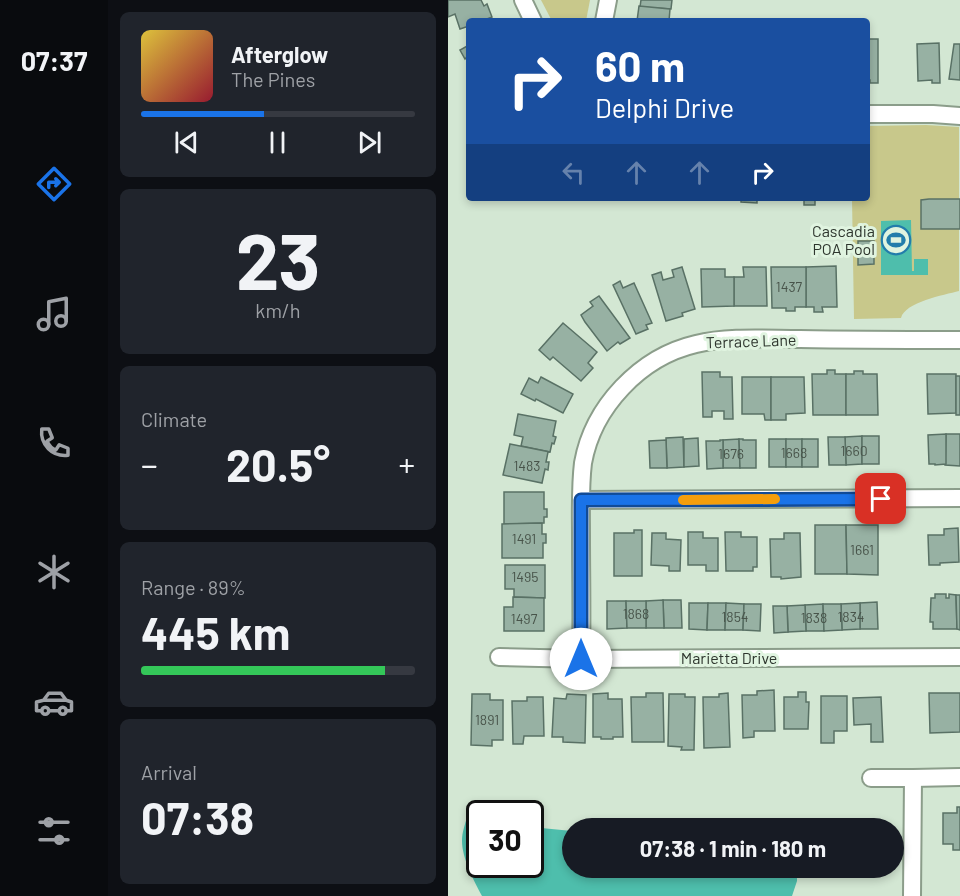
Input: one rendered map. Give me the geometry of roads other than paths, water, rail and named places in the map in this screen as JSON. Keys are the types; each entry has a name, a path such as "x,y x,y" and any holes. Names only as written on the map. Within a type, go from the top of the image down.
{"street":[{"path":"523,0 532,18"},
{"path":"605,18 608,0"},
{"path":"870,114 960,116"},
{"name":"Terrace Lane","path":"581,659 583,464 591,436 606,408 626,384 642,370 681,348 708,341 757,339 960,340"},
{"path":"581,500 960,498"},
{"name":"Marietta Drive","path":"499,657 581,659 960,657"},
{"path":"871,778 960,777"},
{"path":"912,896 913,778"}],"water":[{"name":"Cascadia POA Pool","path":"911,220 912,271 914,271 914,259 928,259 928,275 881,275 881,221"},
{"path":"466,821 466,862 462,841"},
{"path":"544,828 562,830 562,878 797,878 792,896 482,896 473,878 544,878"}],"place":[{"name":"Cascadia POA Pool","path":"896,240"}]}
